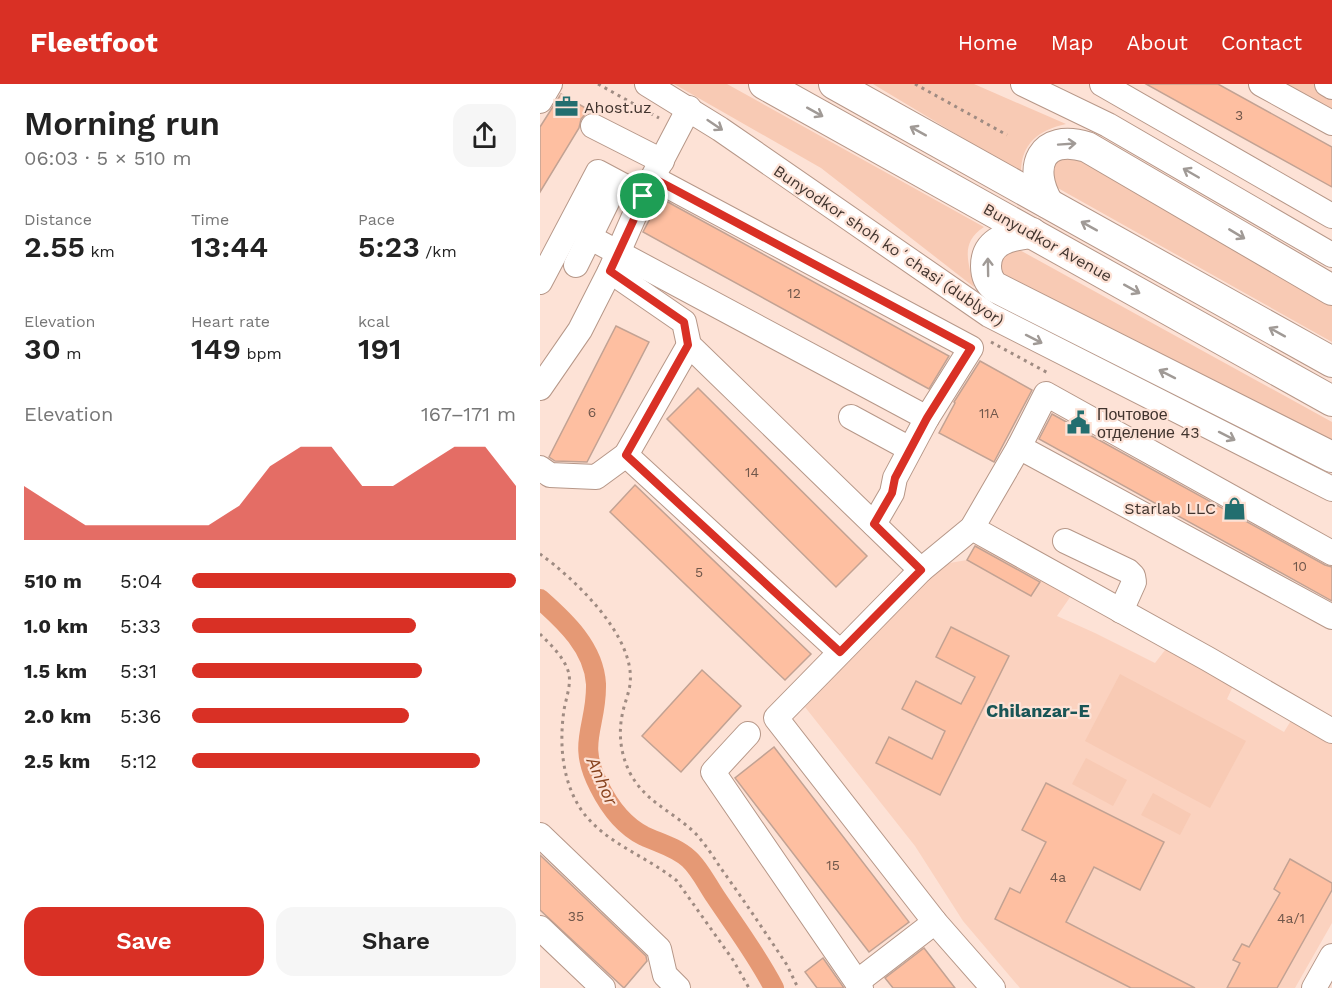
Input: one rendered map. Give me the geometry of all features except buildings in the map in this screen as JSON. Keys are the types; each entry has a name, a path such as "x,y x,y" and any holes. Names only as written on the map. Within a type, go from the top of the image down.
{"main road":[{"name":"Bunyudkor Avenue","path":"764,84 1323,396"},
{"name":"Bunyudkor Avenue","path":"834,84 1330,361"},
{"path":"1048,203 1038,179 1038,167 1042,154 1050,147 1060,144 1070,143 1087,147 1332,290"},
{"path":"1032,233 1008,237 998,242 989,251 986,263 987,274 995,287 1332,457"}],"street":[{"path":"540,101 550,84"},
{"name":"Bunyodkor shoh koʻchasi (dublyor)","path":"647,84 689,108 989,315 1332,489"},
{"path":"1023,84 1108,125 1332,255"},
{"path":"1102,84 1127,90 1332,216"},
{"path":"1261,84 1332,123"},
{"path":"1327,84 1332,87"},
{"path":"1108,125 1127,90"},
{"path":"541,384 580,330 689,108"},
{"path":"592,126 653,178 971,348"},
{"path":"540,282 598,172 653,178"},
{"path":"576,265 610,196"},
{"path":"590,237 684,322 688,345 921,570"},
{"path":"614,261 927,418"},
{"path":"874,524 892,493 895,478 927,418 989,315"},
{"path":"540,468 550,475 596,477 626,455 688,345"},
{"path":"993,988 935,922 776,718 921,570 972,528 1019,447 1046,394 1332,553"},
{"path":"852,417 910,449"},
{"path":"1019,447 1332,617"},
{"path":"626,455 840,652"},
{"path":"972,528 1332,731"},
{"path":"1065,541 1128,571 1133,576 1134,582 1121,611"},
{"path":"748,734 713,772 859,985 935,922"},
{"path":"540,835 659,949 666,984"},
{"path":"540,928 603,988"},
{"path":"1314,988 1332,956"}],"path":[{"path":"915,84 1007,135"},
{"path":"540,554 586,595 601,612 623,648 629,664 630,682 620,728 621,749 637,784 645,795 698,835 787,965 798,988"},
{"path":"540,634 560,657 569,675 562,729 562,754 570,789 580,808 587,817 622,847 665,870 678,880 733,960 749,988"}],"shaded area":[{"path":"674,84 727,84 984,227 976,233 969,247 968,262 974,287 821,168"},
{"path":"873,84 974,84 1066,124 1048,130 1033,140 1024,154 1021,173"},
{"path":"1271,84 1332,84 1332,117"},
{"path":"1068,153 1332,302 1332,342 1056,187 1050,176 1055,160"},
{"path":"1016,248 1332,422 1332,445 1001,277 1000,258"},
{"path":"979,538 1073,593 1057,616 1155,663 1169,645 1234,684 1227,699 1284,732 1292,719 1332,740 1332,923 1295,988 1020,988 963,921 915,846 805,707 944,564 967,560"},
{"path":"1120,674 1246,741 1210,808 1085,741"},
{"path":"1086,758 1127,780 1113,806 1072,784"},
{"path":"1153,793 1191,814 1180,835 1141,815"}],"waterway":[{"name":"Anhor","path":"540,599 577,636 590,659 596,684 589,735 589,758 592,771 612,808 637,832 679,851 693,863 753,952 774,988"}],"place":[{"name":"Ahost.uz","path":"566,107"},
{"name":"Почтовое отделение 43","path":"1079,423"},
{"name":"Starlab LLC","path":"1234,508"}],"district":[{"name":"Chilanzar-E","path":"1038,711"}],"route":[{"path":"653,178 971,348 927,418 895,478 892,493 874,524 921,570 840,652 626,455 688,345 684,322 610,271 643,196 653,178"}]}
